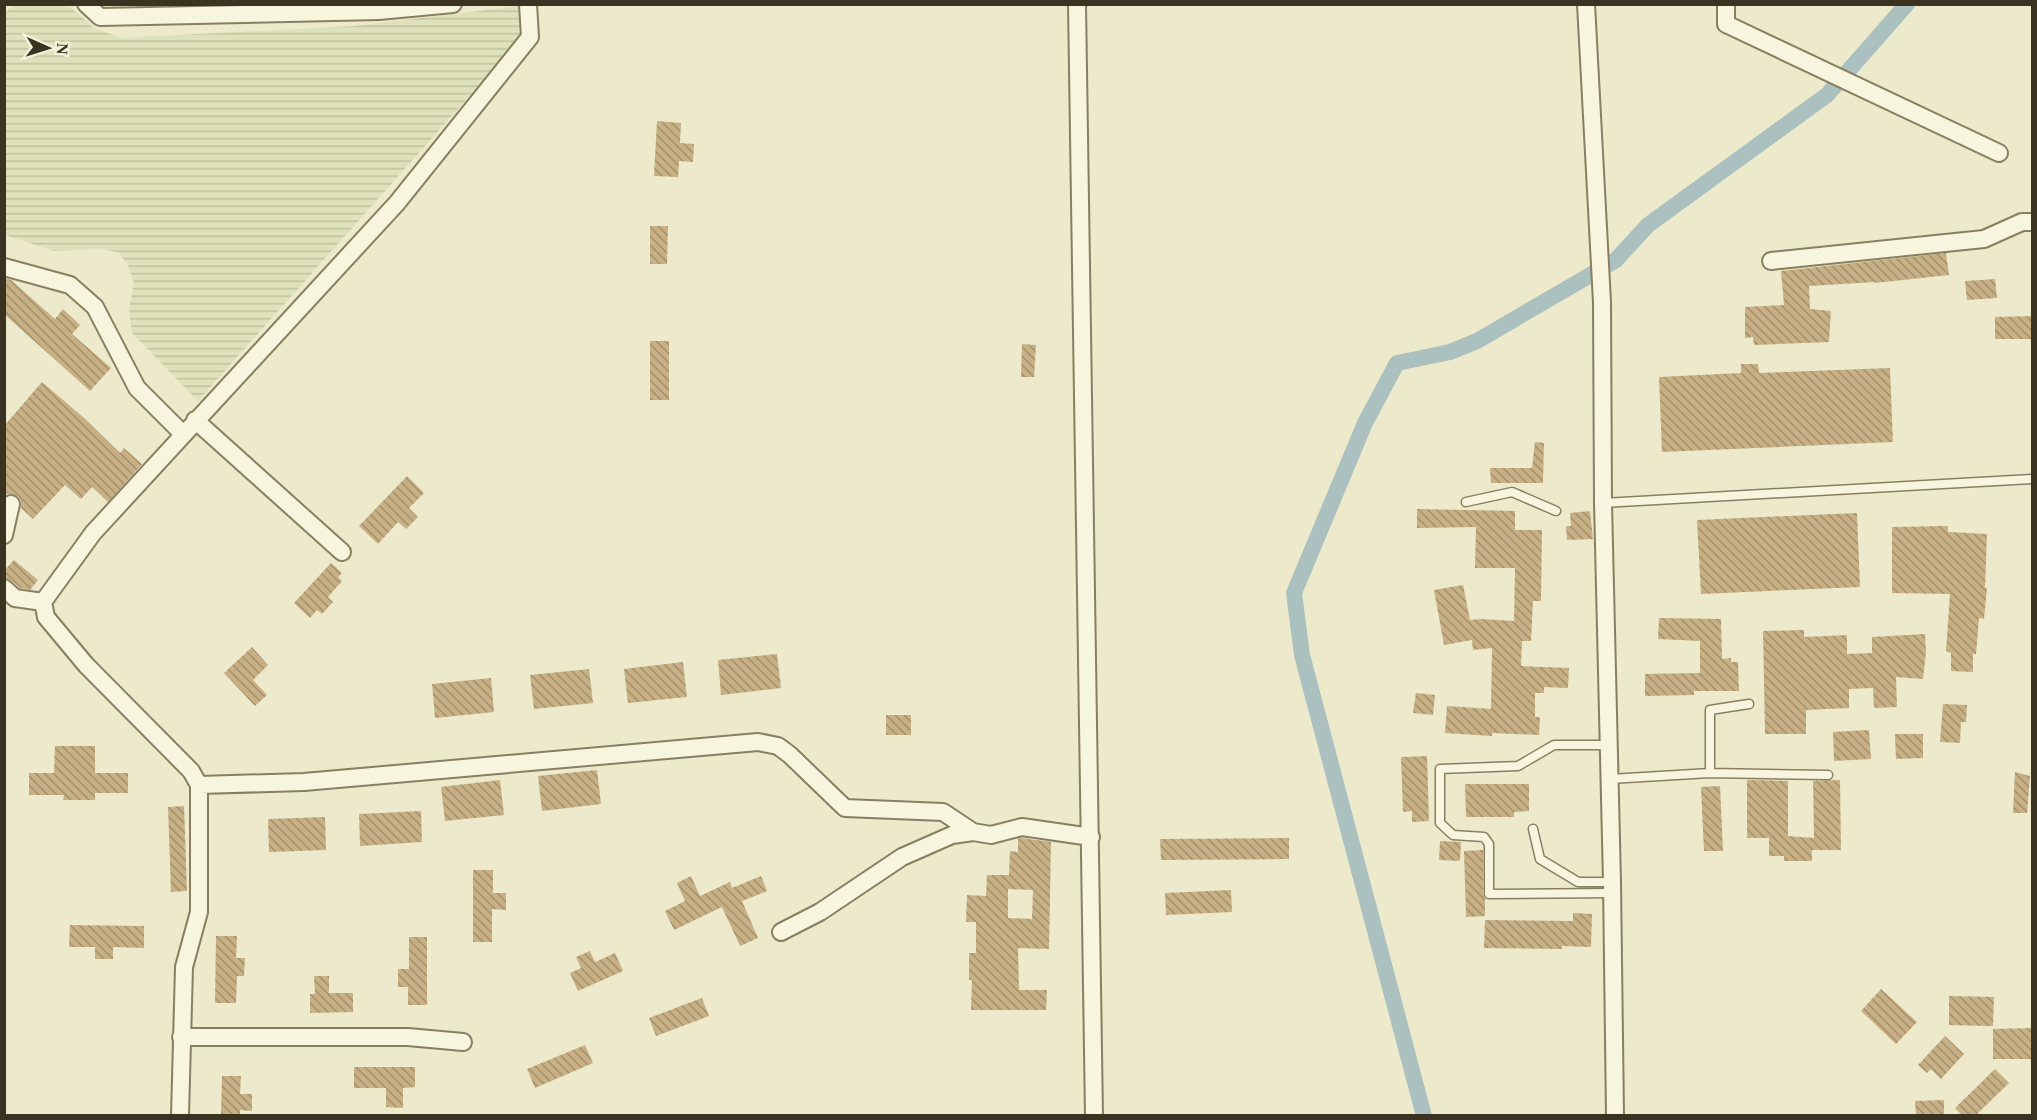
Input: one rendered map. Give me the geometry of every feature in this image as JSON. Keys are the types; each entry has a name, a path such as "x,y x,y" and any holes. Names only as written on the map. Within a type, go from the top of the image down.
{"street":[{"path":"86,4 100,17 379,11 453,4"},
{"path":"180,1116 184,967 199,912 200,785 191,771 86,664 46,617 43,602 93,533 397,203 530,37 528,4"},
{"path":"1077,4 1094,1116"},
{"path":"1586,4 1602,302 1603,503 1613,887 1616,1116"},
{"path":"1726,4 1726,24 1999,153"},
{"path":"1771,261 1984,238 2022,222 2032,222"},
{"path":"4,267 70,285 95,308 137,388 183,434"},
{"path":"195,420 342,552"},
{"path":"4,535 11,504"},
{"path":"4,588 15,598 43,602"},
{"path":"200,785 304,782 758,742 778,746 790,755 845,808 943,812 973,832"},
{"path":"781,932 820,912 902,857 952,835 973,832 991,835 1022,827 1091,837"},
{"path":"181,1037 408,1037 463,1042"}],"lane":[{"path":"1603,503 2032,479"},
{"path":"1466,502 1512,492 1556,511"},
{"path":"1710,773 1710,710 1749,705"},
{"path":"1609,745 1554,745 1518,766 1440,769 1440,823 1453,835 1484,837 1489,844 1489,894 1613,887"},
{"path":"1610,779 1710,773 1828,774"},
{"path":"1533,829 1540,859 1578,882 1613,887"}],"green space":[{"path":"12,5 68,5 94,28 122,38 355,26 521,6 523,36 198,401 132,333 129,310 134,284 128,265 118,252 100,249 54,251 5,235 4,15"}],"building":[{"path":"657,121 681,123 680,143 694,144 693,162 679,161 678,177 654,176"},
{"path":"650,226 668,226 667,264 650,264"},
{"path":"1946,253 1949,275 1875,283 1809,286 1810,309 1831,311 1829,342 1754,345 1753,337 1745,338 1745,307 1784,305 1781,271"},
{"path":"4,278 11,280 55,319 63,309 80,325 72,334 111,368 90,391 4,314"},
{"path":"1995,279 1997,298 1967,300 1965,281"},
{"path":"2032,316 2032,339 1995,339 1995,317"},
{"path":"650,341 669,341 669,400 650,400"},
{"path":"1022,344 1036,345 1034,377 1021,377"},
{"path":"1741,364 1758,364 1759,373 1890,368 1893,442 1662,452 1659,377 1741,373"},
{"path":"42,382 120,453 124,448 142,464 108,502 92,487 81,499 65,485 33,519 21,508 18,496 4,493 4,426"},
{"path":"1535,442 1544,443 1543,483 1491,483 1490,468 1532,468"},
{"path":"407,476 424,493 409,508 418,517 406,529 398,522 378,544 359,526"},
{"path":"1417,509 1515,511 1515,530 1542,530 1541,601 1533,601 1531,641 1522,641 1521,666 1569,668 1568,688 1544,687 1544,693 1535,693 1535,717 1540,717 1539,735 1492,733 1492,736 1445,733 1447,706 1491,709 1492,648 1473,650 1472,640 1444,645 1434,590 1463,585 1470,620 1514,621 1515,568 1475,568 1476,527 1417,528"},
{"path":"1590,511 1593,539 1567,540 1566,526 1571,526 1570,513"},
{"path":"1857,513 1860,587 1701,594 1697,520"},
{"path":"1948,526 1948,532 1987,534 1985,588 1987,588 1984,619 1979,618 1976,654 1973,654 1973,672 1951,671 1951,653 1946,651 1950,594 1892,593 1892,527"},
{"path":"14,560 38,580 30,590 20,588 11,580 4,578 4,571"},
{"path":"331,563 342,573 338,577 342,581 328,597 333,602 322,614 317,610 310,618 294,603"},
{"path":"1659,618 1721,619 1722,659 1731,658 1731,662 1738,662 1739,691 1694,691 1694,695 1645,696 1645,674 1700,673 1700,641 1658,639"},
{"path":"1804,630 1804,637 1847,635 1847,654 1872,653 1872,637 1925,634 1923,679 1896,677 1897,707 1874,708 1873,688 1849,689 1849,708 1806,710 1806,734 1765,734 1763,631"},
{"path":"252,647 268,665 253,680 267,695 255,706 224,673"},
{"path":"777,654 781,688 721,695 718,660"},
{"path":"683,662 687,697 628,703 624,669"},
{"path":"589,669 593,703 534,709 530,675"},
{"path":"491,678 494,712 435,718 432,684"},
{"path":"1416,693 1435,695 1433,715 1413,713"},
{"path":"1943,704 1967,705 1966,722 1961,722 1960,743 1940,742"},
{"path":"886,715 911,715 911,735 886,735"},
{"path":"1869,730 1871,759 1834,761 1833,732"},
{"path":"1895,734 1923,734 1923,758 1896,759"},
{"path":"55,746 95,746 95,773 128,773 128,793 95,793 95,800 63,800 64,795 29,795 29,773 54,773"},
{"path":"1427,756 1429,821 1412,822 1412,811 1403,812 1401,757"},
{"path":"597,770 601,804 542,811 538,776"},
{"path":"2015,772 2030,776 2027,813 2013,813"},
{"path":"500,780 504,815 445,821 441,787"},
{"path":"1747,780 1788,781 1788,836 1814,838 1813,781 1840,780 1841,850 1812,850 1812,861 1784,861 1784,856 1769,856 1769,838 1747,838"},
{"path":"1465,784 1529,784 1529,811 1514,812 1514,817 1466,817"},
{"path":"1720,786 1723,851 1704,851 1701,787"},
{"path":"184,806 187,891 171,892 168,807"},
{"path":"421,811 422,842 360,846 359,814"},
{"path":"325,817 326,850 269,852 268,819"},
{"path":"1289,838 1289,859 1161,860 1160,839"},
{"path":"1018,839 1051,842 1049,949 1018,948 1019,990 1047,990 1046,1010 971,1010 972,980 969,980 969,953 976,953 976,922 966,922 967,895 986,896 987,875 1009,875 1010,851 1018,852","holes":["1008,889 1033,890 1032,919 1008,918"]},
{"path":"1440,841 1461,842 1460,861 1439,860"},
{"path":"1483,850 1485,916 1466,917 1464,851"},
{"path":"473,870 493,870 493,893 506,893 506,910 492,909 492,942 473,942"},
{"path":"691,876 700,896 730,882 732,888 761,876 767,891 742,901 758,938 740,946 722,907 674,930 665,911 685,901 677,883"},
{"path":"1231,890 1232,912 1166,915 1165,893"},
{"path":"1573,913 1592,914 1591,947 1484,948 1485,920 1573,921"},
{"path":"70,925 144,926 144,948 113,947 113,959 95,959 95,947 69,947"},
{"path":"216,936 237,936 236,958 245,958 244,976 237,976 236,1003 215,1003"},
{"path":"409,937 427,937 427,1005 408,1005 408,987 398,987 398,969 409,969"},
{"path":"590,951 595,962 615,953 623,971 578,991 570,973 581,968 576,957"},
{"path":"314,976 329,976 329,993 353,993 353,1012 310,1013 310,994 315,994"},
{"path":"1881,989 1917,1022 1896,1044 1861,1011"},
{"path":"1949,996 1994,997 1993,1026 1949,1025"},
{"path":"702,998 709,1016 656,1036 649,1018"},
{"path":"2032,1028 2032,1059 1993,1059 1993,1029"},
{"path":"1945,1036 1964,1054 1941,1079 1931,1069 1927,1073 1918,1065"},
{"path":"585,1045 593,1063 535,1088 527,1069"},
{"path":"354,1067 415,1067 415,1087 403,1088 403,1108 386,1107 386,1088 354,1088"},
{"path":"1995,1069 2009,1083 1975,1116 1963,1116 1955,1108"},
{"path":"222,1076 241,1076 240,1094 252,1094 252,1111 240,1110 240,1116 221,1116"},
{"path":"1944,1100 1944,1116 1916,1116 1915,1101"}],"waterway":[{"path":"1424,1116 1302,655 1294,593 1365,423 1397,363 1450,352 1477,341 1616,260 1648,225 1827,95 1907,4"}]}
